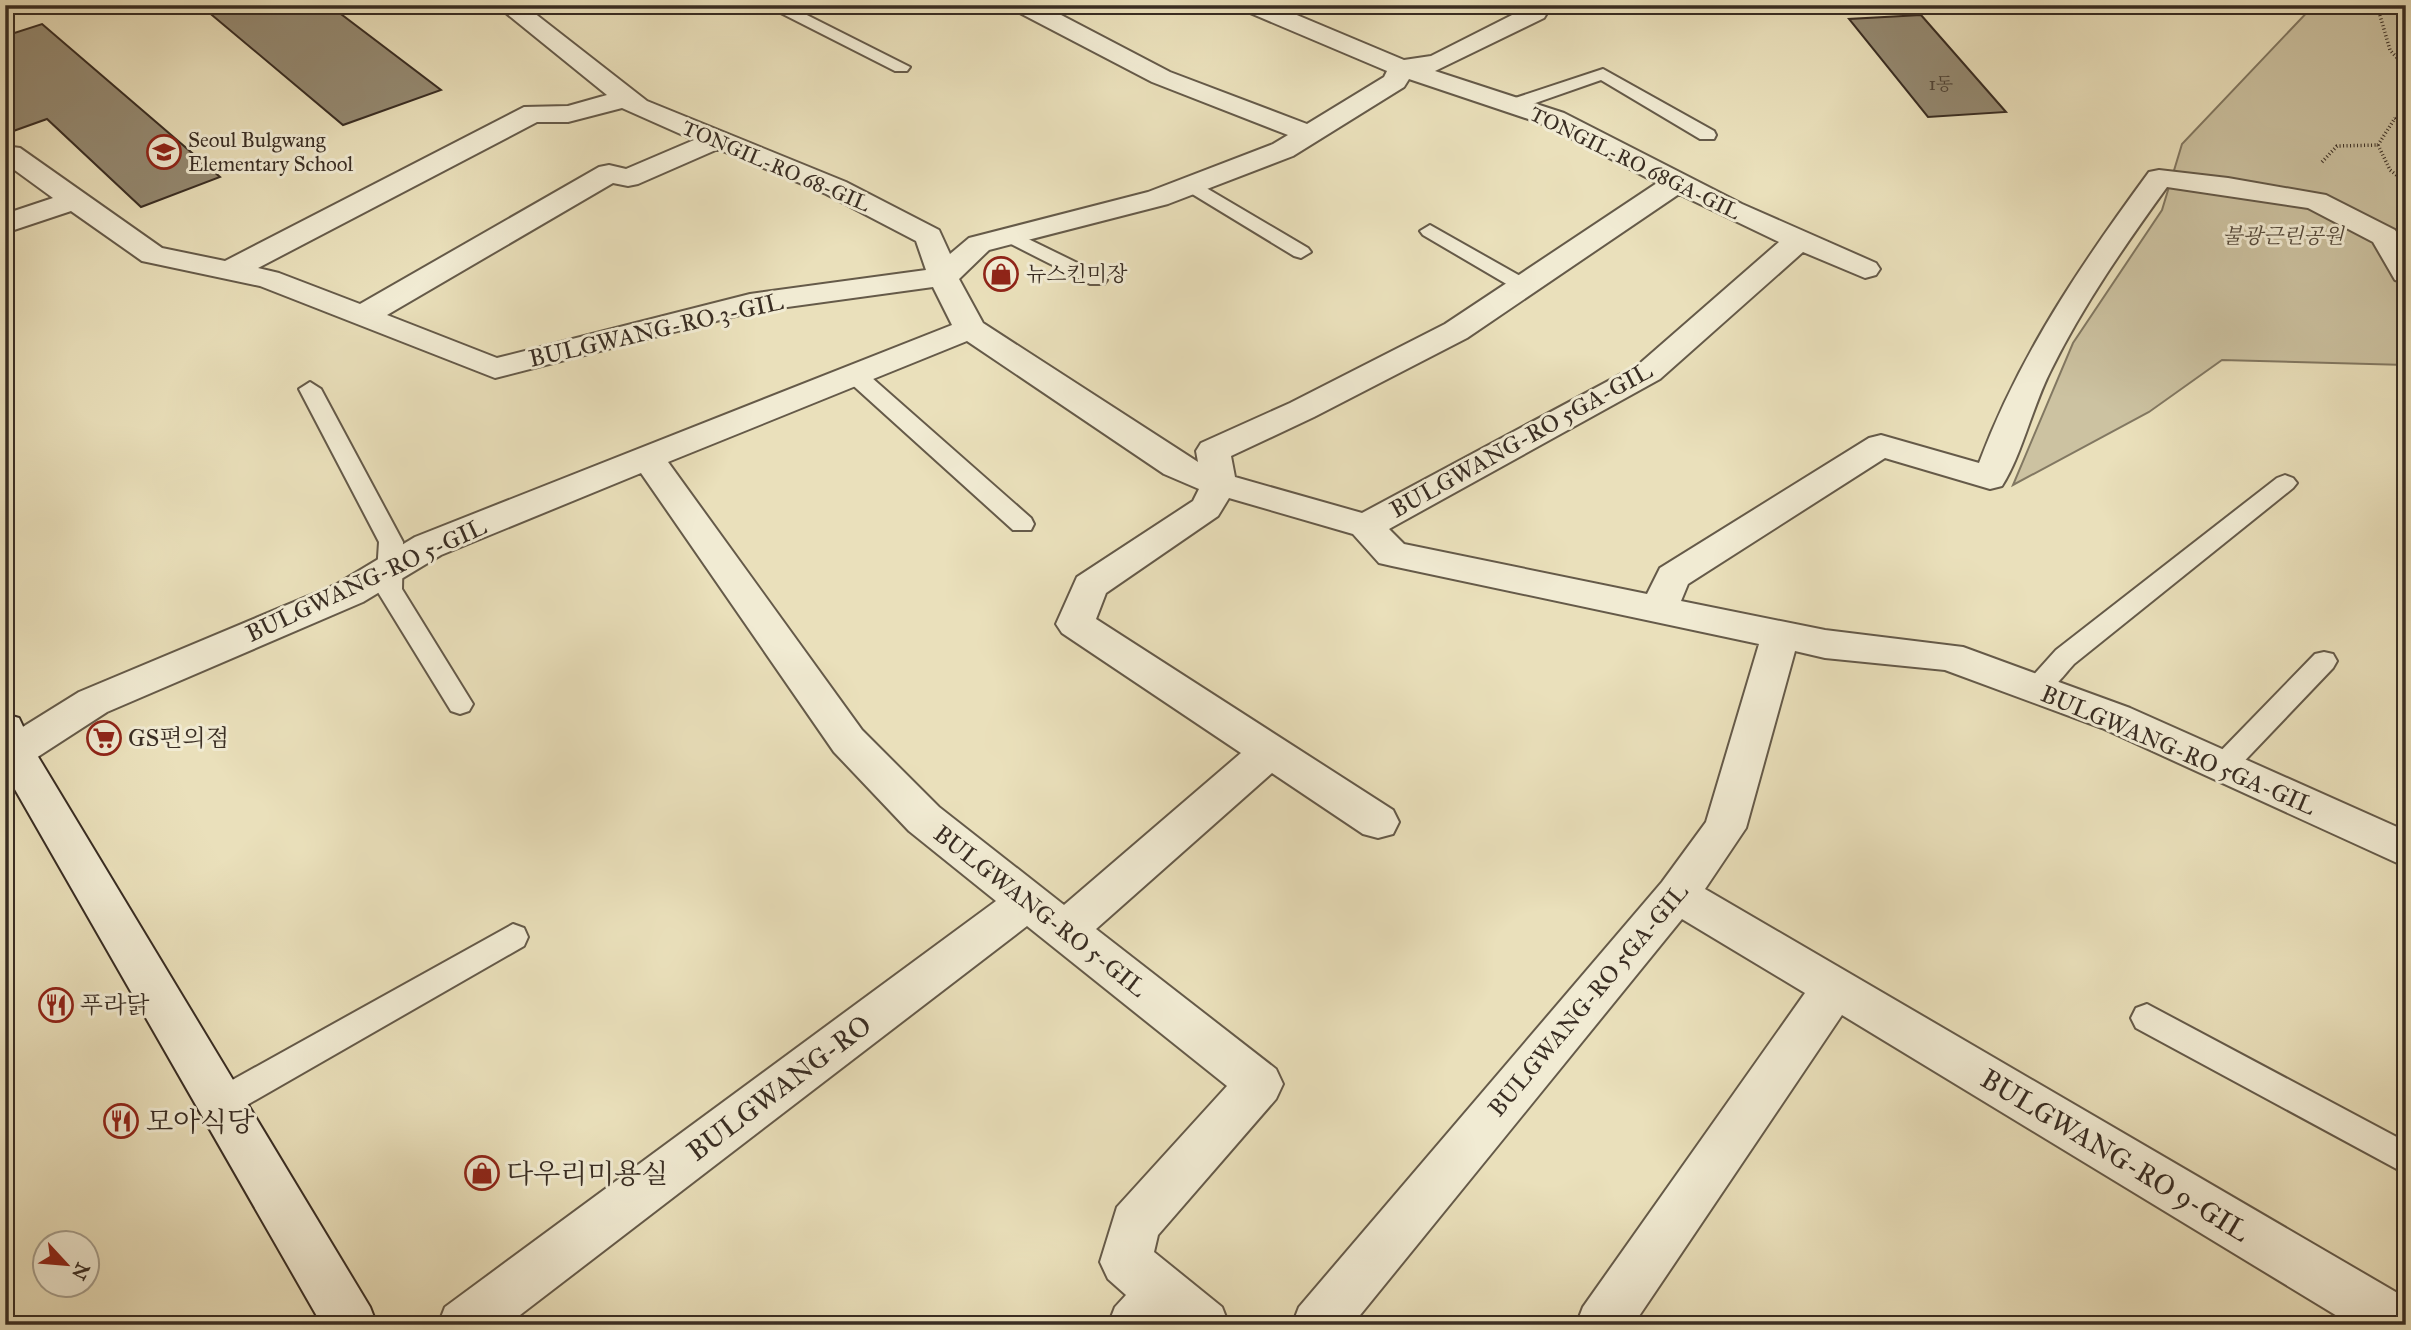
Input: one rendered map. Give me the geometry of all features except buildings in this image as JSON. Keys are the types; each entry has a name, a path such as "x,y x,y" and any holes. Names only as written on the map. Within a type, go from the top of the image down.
{"street":[{"name":"TONGIL-RO 68-GIL","path":"508,5 638,107 836,188 929,236 943,277"},
{"path":"1023,5 1161,77 1309,134"},
{"name":"TONGIL-RO 68GA-GIL","path":"1251,5 1401,68 1555,120 1677,182 1865,269"},
{"path":"970,329 943,277 979,244 1158,198 1283,150 1395,81 1401,68 1437,63 1535,13 1518,5"},
{"path":"229,271 533,113 552,117 577,114 625,98"},
{"path":"362,316 609,173 628,178 717,140"},
{"name":"BULGWANG-RO 3-GIL","path":"5,154 10,154 152,256 268,279 495,368 750,303 943,277"},
{"path":"1659,610 1673,577 1881,446 1990,478 2021,397 2058,331 2111,245 2159,178 2316,201 2385,236 2406,274"},
{"path":"1378,822 1075,624 1090,586 1206,508 1219,484 1213,451 1301,410 1456,331 1677,182"},
{"path":"5,224 75,200"},
{"name":"BULGWANG-RO 5GA-GIL","path":"1366,526 1649,372 1800,240"},
{"name":"BULGWANG-RO 5GA-GIL","path":"970,329 1176,466 1219,484 1366,526 1392,554 1825,644 1949,657 2116,718 2406,850"},
{"name":"BULGWANG-RO 5-GIL","path":"8,746 93,702 350,593 428,546 970,329"},
{"name":"BULGWANG-RO 5-GIL","path":"648,457 848,741 924,819 1259,1084 1135,1224 1126,1262 1148,1309 1203,1325"},
{"name":"BULGWANG-RO 5GA-GIL","path":"1318,1325 1677,894 1725,828 1781,635"},
{"path":"8,746 351,1325"},
{"path":"1065,929 1270,751"},
{"name":"BULGWANG-RO 9-GIL","path":"1677,894 2398,1314"},
{"name":"BULGWANG-RO","path":"464,1325 1028,901"},
{"path":"1602,1325 1835,988"}],"lane":[{"path":"773,5 901,66"},
{"path":"1512,105 1603,74 1707,135"},
{"path":"1191,185 1301,252"},
{"path":"1430,231 1522,285"},
{"path":"1010,236 1097,280"},
{"path":"855,375 1022,524"},
{"path":"310,389 391,542 392,568 389,589 460,704"},
{"path":"2035,688 2065,657 2285,483"},
{"path":"2222,767 2324,661"},
{"path":"221,1103 513,937"},
{"path":"2147,1018 2406,1159"}],"path":[{"path":"2376,5 2384,18 2390,50 2406,68"},
{"path":"2395,118 2406,120"},
{"path":"2395,118 2406,126"},
{"path":"2395,118 2378,145 2390,170 2406,183"}],"green space":[{"name":"불광근린공원","path":"2314,5 2406,5 2406,365 2222,360 2149,412 2013,485 2073,343 2162,210 2182,144"}],"place":[{"name":"Seoul Bulgwang Elementary School","path":"164,152"},
{"name":"뉴스킨미장","path":"1001,274"},
{"name":"GS편의점","path":"104,738"},
{"name":"푸라닭","path":"56,1005"},
{"name":"모아식당","path":"121,1121"},
{"name":"다우리미용실","path":"482,1173"}]}
